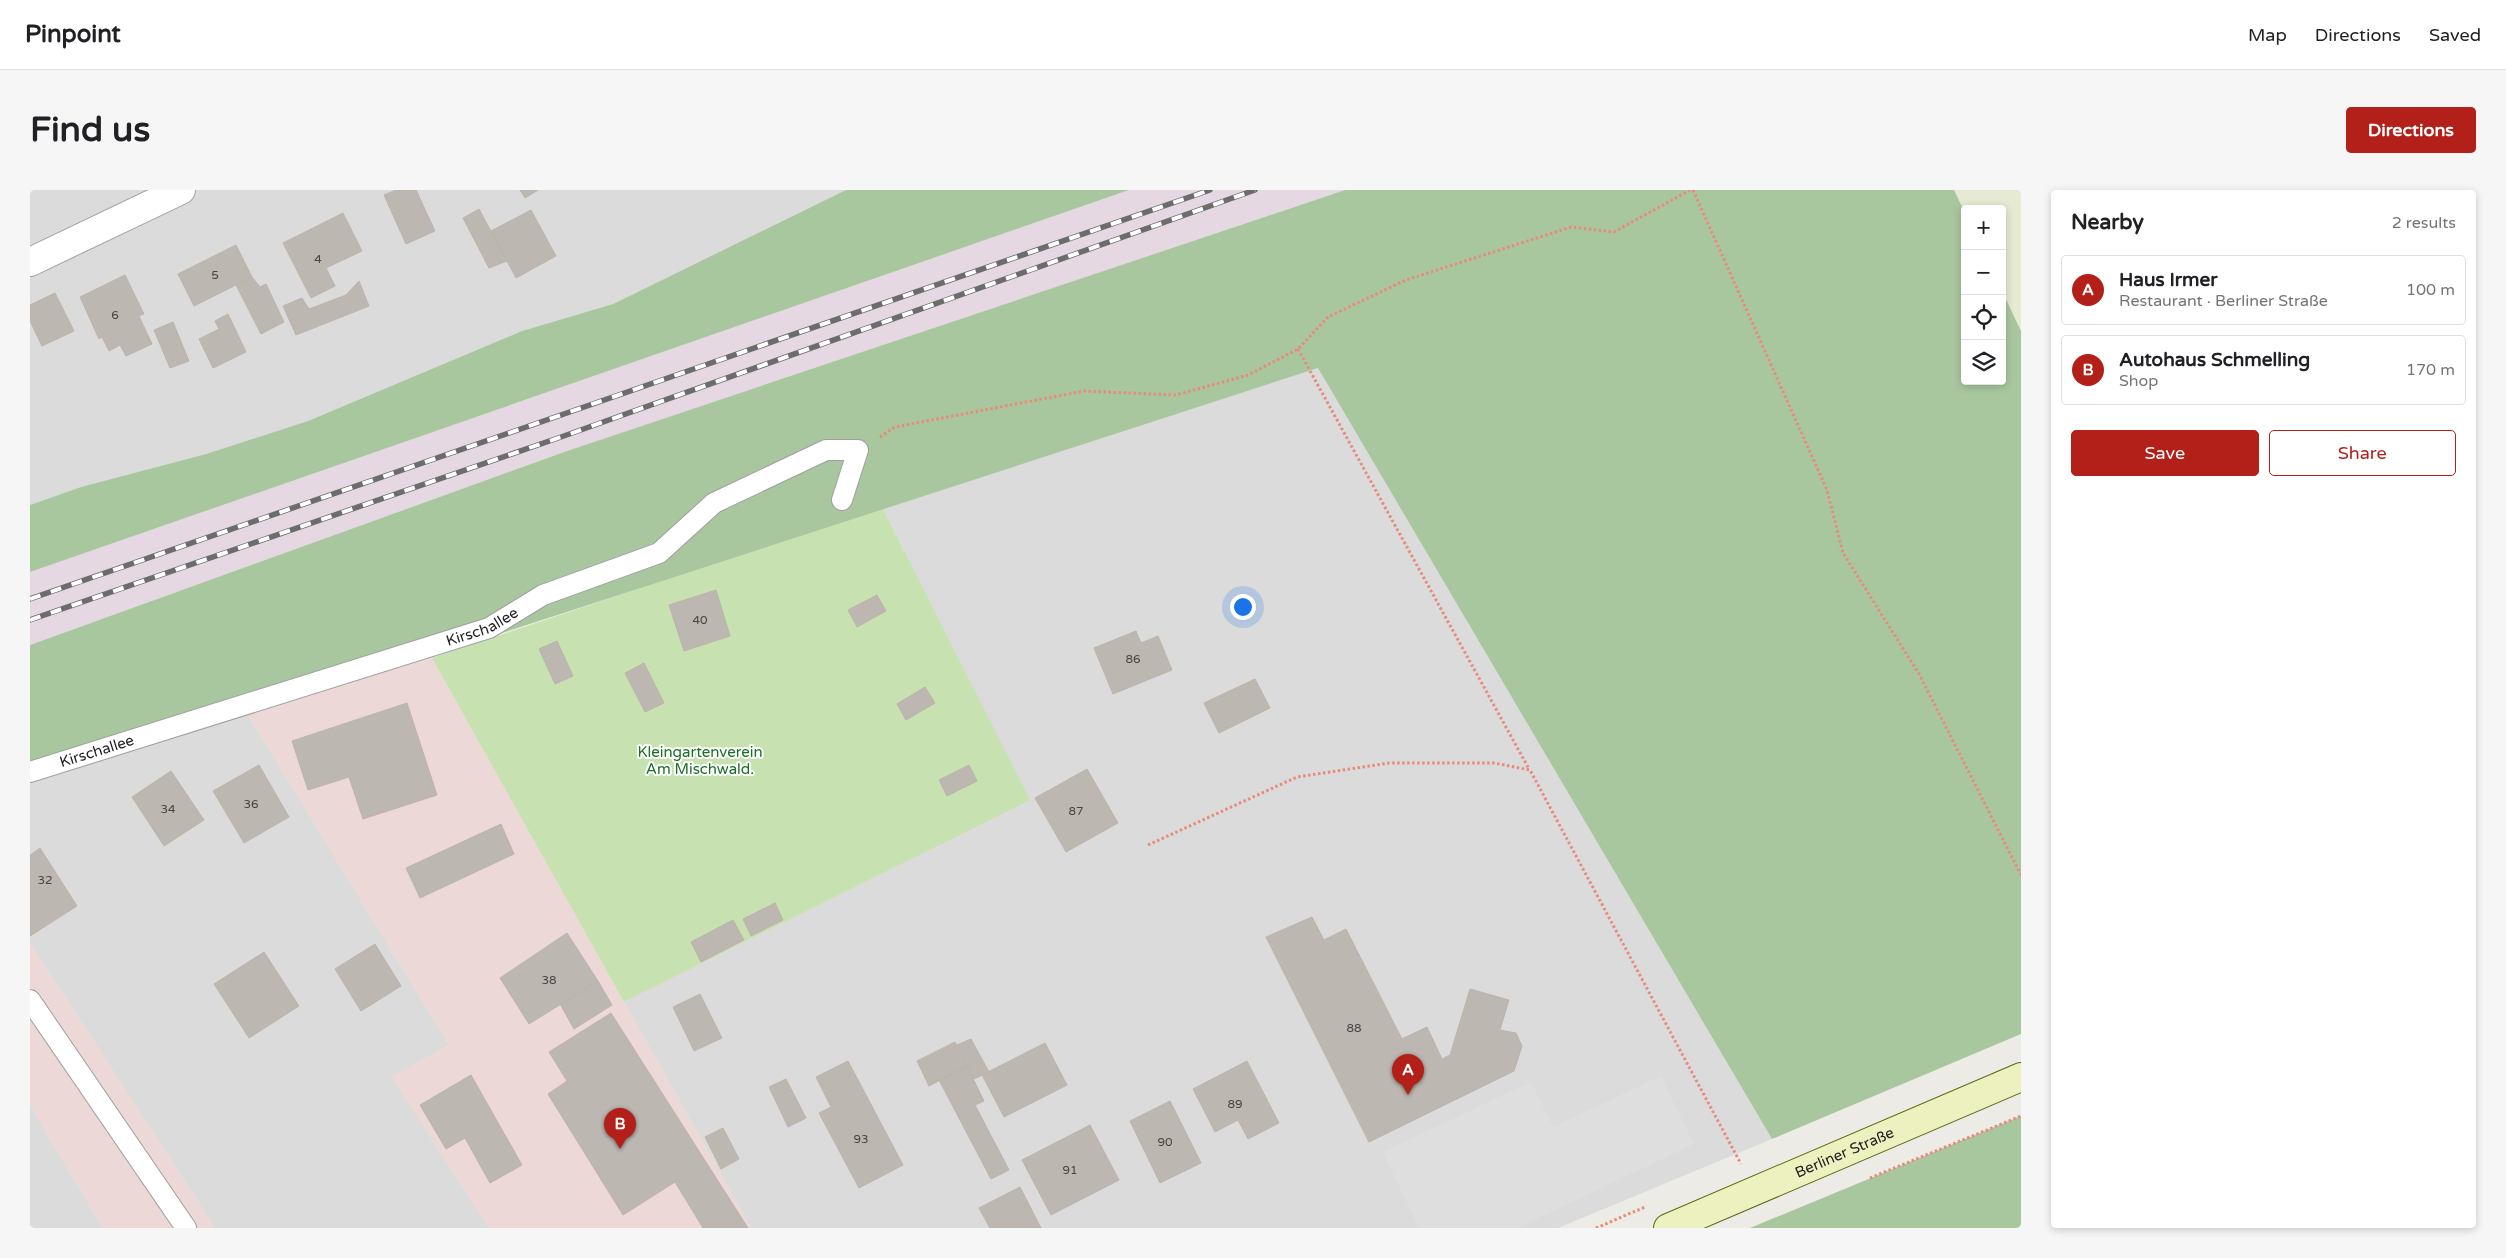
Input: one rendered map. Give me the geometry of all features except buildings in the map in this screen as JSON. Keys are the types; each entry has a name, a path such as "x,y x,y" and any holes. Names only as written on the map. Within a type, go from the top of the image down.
{"main road":[{"name":"Berliner Straße","path":"1668,1228 2021,1077"}],"street":[{"path":"30,262 181,190"}],"lane":[{"name":"Kirschallee","path":"30,772 489,628 544,595 659,553 714,503 826,450 858,450"},
{"path":"842,500 858,450"},
{"path":"30,1000 186,1228"}],"path":[{"path":"858,450 895,427 1084,391 1176,395 1248,375 1298,349 1328,318 1406,280 1571,227 1614,232 1692,190 1827,490 1843,553 1919,674 2021,875"},
{"path":"1298,349 1530,770 1755,1191"},
{"path":"1148,845 1297,776 1390,763 1494,763 1530,770"},
{"path":"1869,1178 2021,1116"}],"shaded area":[{"path":"30,190 846,190 613,304 522,331 308,421 206,454 81,487 30,505"},
{"path":"1129,190 1345,190 567,451 30,645 30,572"},
{"path":"1319,368 1772,1139 1558,1228 751,1228 624,1002 1029,800 882,507"},
{"path":"432,658 751,1228 489,1228 391,1076 449,1045 247,713"},
{"path":"244,708 449,1045 392,1077 489,1228 215,1228 30,943 30,773"},
{"path":"30,943 215,1228 103,1228 30,1105"},
{"path":"1661,1076 1694,1144 1517,1228 1419,1228 1383,1152 1531,1082 1553,1127"},
{"path":"30,1105 103,1228 30,1228"}],"green space":[{"path":"846,190 1129,190 30,572 30,505 81,487 206,454 308,421 522,331 613,304"},
{"path":"1345,190 1954,190 1961,205 1961,385 2006,385 2006,299 2021,331 2021,1034 1772,1139 1318,368 502,633 402,647 241,695 30,763 30,645 567,451"},
{"path":"1954,190 2021,190 2021,331 2006,299 2006,205 1961,205"},
{"name":"Kleingartenverein Am Mischwald.","path":"882,507 1030,800 624,1002 432,658"},
{"path":"2021,1116 2021,1228 1750,1228"}],"railway":[{"path":"30,599 1210,190"},
{"path":"30,620 561,437 1255,190"}],"place":[{"name":"Haus Irmer","path":"1408,1095"},
{"name":"Autohaus Schmelling","path":"620,1149"}]}
